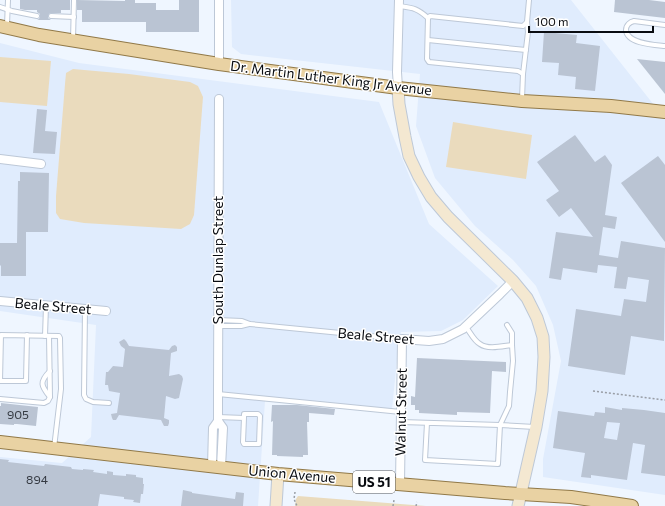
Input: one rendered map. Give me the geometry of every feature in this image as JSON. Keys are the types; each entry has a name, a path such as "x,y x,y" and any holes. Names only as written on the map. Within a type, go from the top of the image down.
{"main road":[{"name":"Dr. Martin Luther King Jr Avenue","path":"4,27 39,35 219,64 398,88 522,101 611,106 665,112"},
{"name":"Union Avenue","path":"0,442 278,474 572,497 632,506"}],"street":[{"path":"219,0 219,64"},
{"path":"399,3 397,72 399,104 409,156 431,197 448,217 513,281 527,298 537,318 542,337 544,357 542,391 536,428 518,506"},
{"name":"South Dunlap Street","path":"216,467 213,428 218,419 219,99"},
{"path":"0,159 41,164"},
{"name":"Beale Street","path":"402,339 429,341 443,339 463,329 513,281"},
{"name":"Beale Street","path":"0,301 106,310"},
{"name":"Walnut Street","path":"400,484 402,339"},
{"path":"276,506 278,474"}],"lane":[{"path":"4,27 8,10 8,0"},
{"path":"74,0 74,40"},
{"path":"522,101 523,74 528,32 527,22 529,0"},
{"path":"399,3 414,8 428,18"},
{"path":"0,7 37,16"},
{"path":"51,16 74,17"},
{"path":"428,18 430,16 524,26 527,22"},
{"path":"428,18 427,59 429,62 518,71 523,74"},
{"path":"665,25 634,21 629,22 626,30 628,34 637,42 665,46"},
{"path":"428,40 526,50"},
{"path":"0,399 44,403 48,401 50,397 46,305"},
{"path":"86,309 84,395 86,399 93,402 109,403"},
{"name":"Beale Street","path":"218,323 241,326 250,324 402,339"},
{"path":"427,423 425,460 498,464 500,425 509,406 513,361 512,332 508,326"},
{"path":"466,327 478,344 490,347 512,345"},
{"path":"27,336 26,382 0,381 1,335 59,336 61,389 54,448"},
{"path":"50,371 42,380 43,388 50,397"},
{"path":"218,394 401,412"},
{"path":"244,414 259,414 259,444 244,444 244,418 244,414"},
{"path":"218,419 244,418"},
{"path":"401,422 500,425 536,428"}],"path":[{"path":"593,391 665,400"},
{"path":"295,492 294,499 297,506"},
{"path":"393,506 394,500"},
{"path":"416,506 417,502"}],"shaded area":[{"path":"231,0 571,0 665,119 665,495 543,477 543,459 561,361 553,325 536,286 513,260 475,226 435,178 416,126 420,74 241,54 232,47"},
{"path":"0,43 79,63 379,102 429,224 498,286 463,320 441,331 401,332 392,409 265,401 258,506 0,506 0,457 62,463 91,437 96,325 0,311"},
{"path":"0,57 51,61 47,106 0,102"},
{"path":"73,69 129,74 190,82 198,86 203,97 194,215 190,224 181,229 84,223 60,219 56,213 56,196 65,84 66,73"},
{"path":"453,122 532,135 526,179 446,167"},
{"path":"298,496 426,506 295,506"}],"building":[{"path":"20,0 70,0 70,10 61,10 61,13 50,13 48,18 51,20 37,20 39,19 40,14 37,10 20,9"},
{"path":"77,0 135,0 135,3 156,3 156,10 179,10 179,0 199,0 199,32 146,32 146,22 82,22 82,10 77,10"},
{"path":"615,0 649,0 665,2 665,18 614,12"},
{"path":"544,32 577,35 576,43 600,46 595,91 575,89 576,77 558,75 559,63 542,62"},
{"path":"637,59 665,62 665,94"},
{"path":"37,109 47,110 45,131 57,132 55,154 33,153"},
{"path":"575,135 595,162 605,155 612,165 605,215 617,217 615,229 603,227 599,255 618,258 621,241 665,248 664,341 631,336 625,375 568,366 576,309 621,316 624,299 646,302 649,280 628,277 626,289 614,288 617,267 598,265 597,273 563,268 561,280 549,278 556,232 593,237 571,208 559,217 546,200 559,191 537,162"},
{"path":"658,156 665,165 665,242 621,183"},
{"path":"20,172 49,173 48,232 26,232 26,276 1,276 0,243 17,243 18,181 20,181"},
{"path":"124,339 129,346 169,350 172,346 175,345 177,347 177,351 171,353 169,376 179,374 183,379 179,398 175,399 166,396 164,418 169,420 168,426 164,426 161,420 119,415 116,420 113,420 111,414 117,413 120,393 109,391 108,385 105,385 106,372 108,372 113,366 123,367 125,349 119,342"},
{"path":"417,358 506,362 506,372 492,371 490,413 457,412 457,415 419,413 419,410 415,410 415,405 411,405 411,396 415,397"},
{"path":"1,403 38,407 36,426 0,424"},
{"path":"272,405 297,405 335,409 334,415 309,413 309,422 307,422 308,455 303,455 303,457 277,456 272,455"},
{"path":"605,407 622,410 622,408 665,413 665,476 641,473 645,445 633,443 627,480 591,475 591,478 581,477 585,453 553,448 558,411 594,416 595,412 605,413","holes":["607,422 620,423 617,440 604,438"]},
{"path":"0,459 9,460 8,462 44,466 45,464 71,467 72,469 94,470 93,472 107,474 107,471 113,472 113,475 136,475 136,477 143,478 143,494 141,494 140,503 133,502 134,500 124,499 124,497 100,494 98,506 0,506"},
{"path":"183,490 192,493 235,499 236,492 244,493 243,506 181,506"}]}
